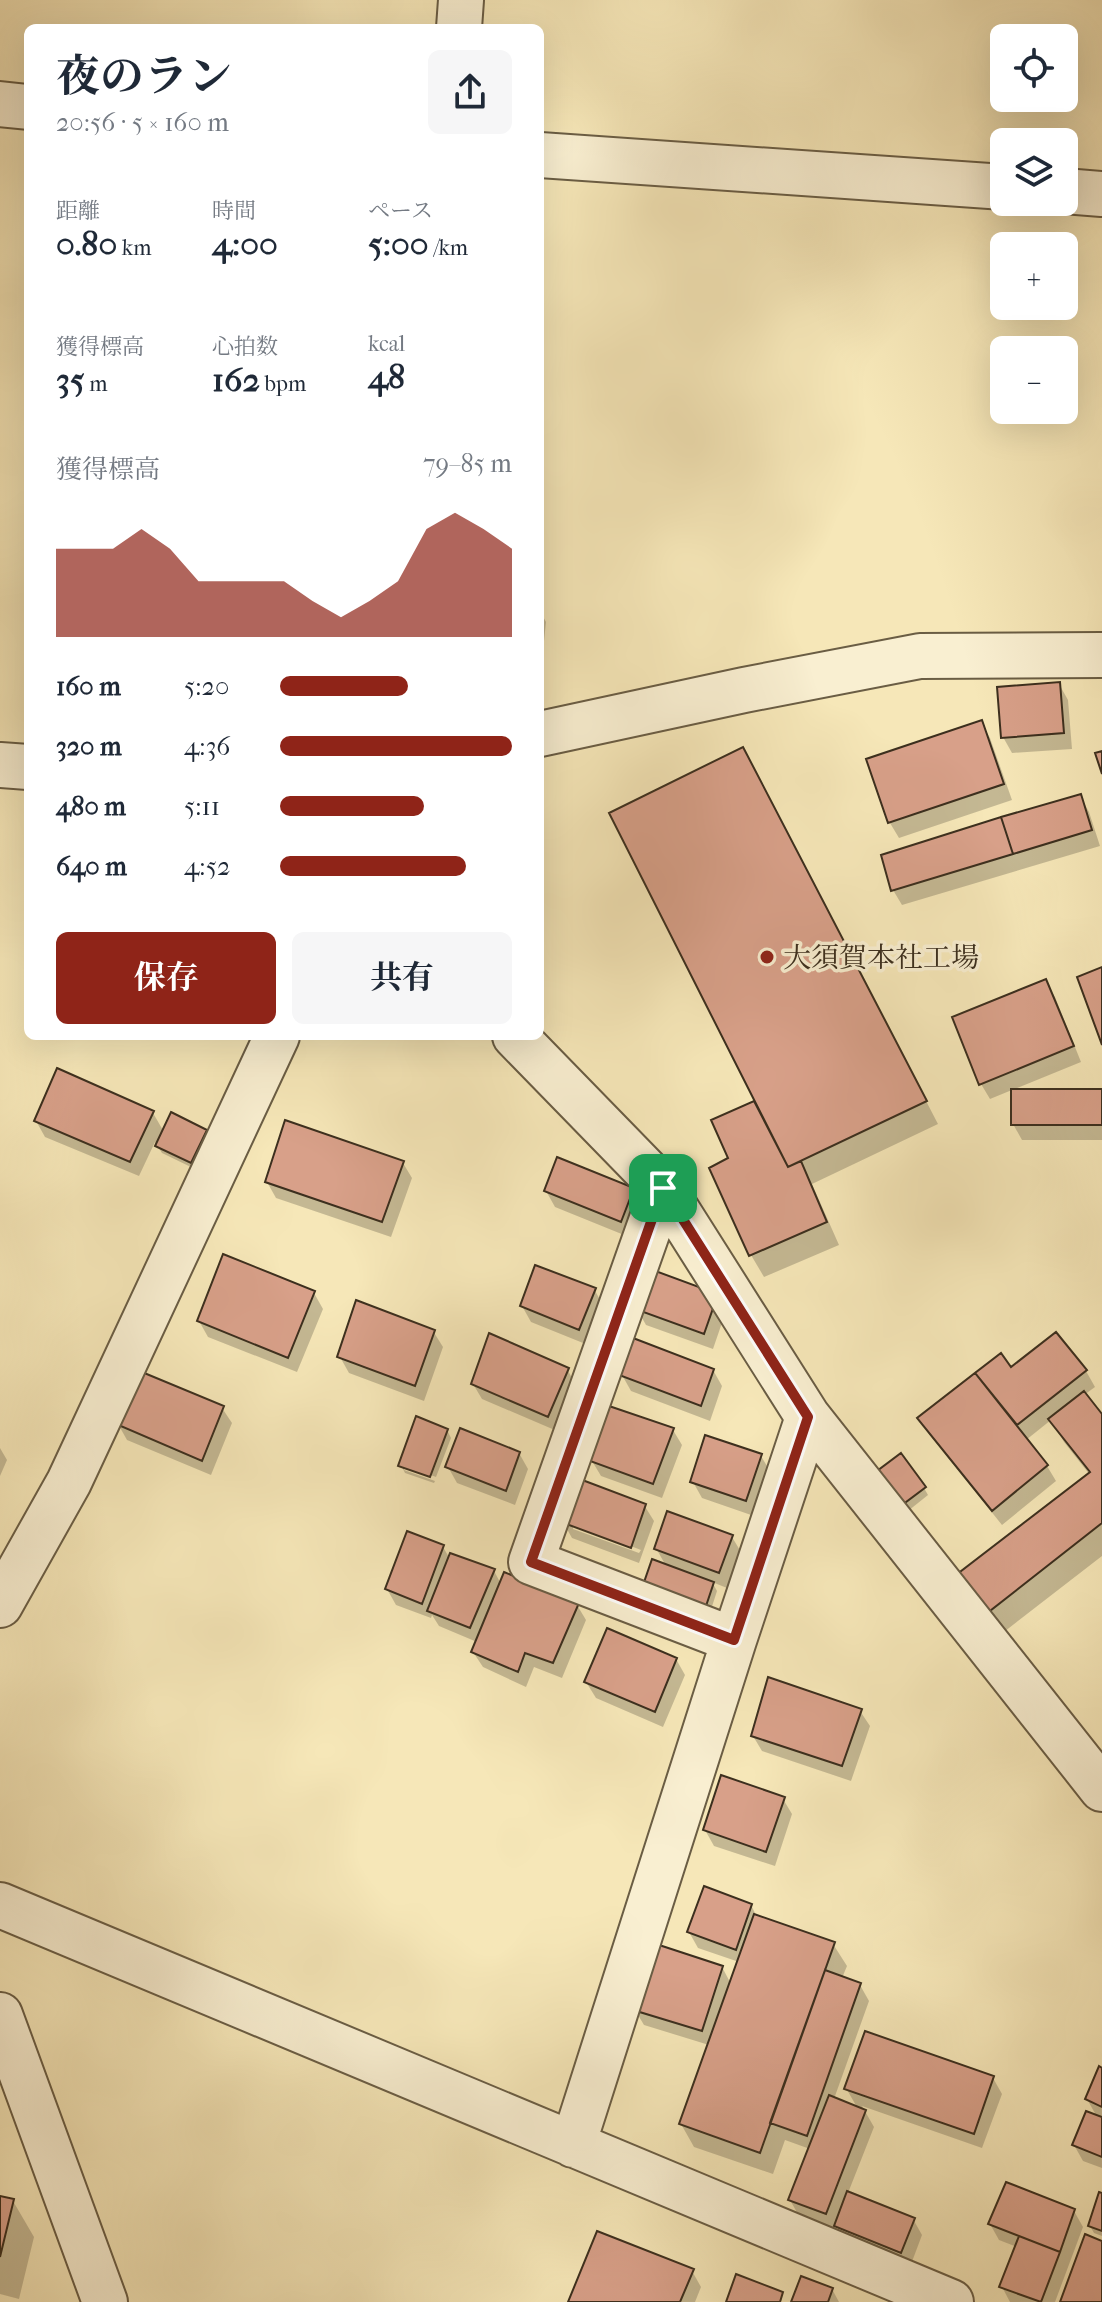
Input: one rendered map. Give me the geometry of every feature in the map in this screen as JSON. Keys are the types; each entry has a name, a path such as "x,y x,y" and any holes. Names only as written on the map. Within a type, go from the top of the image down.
{"street":[{"path":"459,24 461,0"},
{"path":"0,104 24,107"},
{"path":"544,155 990,186"},
{"path":"1078,192 1102,194"},
{"path":"544,733 920,656 1102,655"},
{"path":"0,765 24,767"},
{"path":"0,1605 69,1482 275,1040"},
{"path":"519,1040 663,1188 808,1417 1101,1786"},
{"path":"663,1188 531,1562 734,1640"},
{"path":"573,2145 808,1417"},
{"path":"0,1905 951,2302"},
{"path":"0,2015 105,2302"}],"building":[{"path":"1060,682 1064,733 1001,738 997,687"},
{"path":"982,720 1004,784 888,823 866,759"},
{"name":"大須賀本社工場","path":"743,747 927,1101 788,1167 609,813"},
{"path":"1102,751 1102,774 1095,753"},
{"path":"1081,794 1092,830 1013,854 1001,817"},
{"path":"1001,817 1013,854 891,891 881,855"},
{"path":"1102,967 1102,1045 1077,977"},
{"path":"1046,979 1074,1046 979,1085 952,1017"},
{"path":"57,1068 154,1111 130,1162 34,1121"},
{"path":"1011,1089 1102,1089 1102,1125 1011,1125"},
{"path":"754,1101 788,1167 801,1161 827,1222 749,1256 709,1168 728,1158 711,1120"},
{"path":"171,1112 207,1130 191,1163 155,1146"},
{"path":"285,1120 404,1161 382,1222 265,1182"},
{"path":"557,1157 634,1188 621,1222 544,1191"},
{"path":"223,1254 315,1291 288,1358 197,1321"},
{"path":"535,1265 596,1288 579,1330 520,1306"},
{"path":"650,1269 718,1294 704,1334 635,1309"},
{"path":"356,1300 435,1330 415,1386 337,1357"},
{"path":"1056,1332 1087,1370 1017,1425 975,1373 1001,1353 1011,1367"},
{"path":"489,1333 569,1368 548,1417 471,1384"},
{"path":"633,1338 714,1369 701,1406 619,1375"},
{"path":"137,1370 224,1406 202,1461 116,1424"},
{"path":"975,1373 1048,1465 992,1511 917,1418"},
{"path":"1084,1391 1102,1414 1102,1523 986,1614 956,1575 1090,1472 1048,1419"},
{"path":"609,1406 674,1428 653,1484 590,1461"},
{"path":"416,1416 448,1429 430,1477 398,1466"},
{"path":"460,1428 520,1452 506,1491 445,1467"},
{"path":"705,1435 762,1454 746,1501 690,1482"},
{"path":"901,1453 926,1487 902,1505 877,1471"},
{"path":"577,1478 646,1504 631,1548 561,1522"},
{"path":"667,1511 733,1535 719,1573 654,1549"},
{"path":"407,1531 444,1545 422,1604 385,1589"},
{"path":"450,1553 495,1569 470,1628 427,1611"},
{"path":"652,1559 714,1582 703,1615 641,1591"},
{"path":"504,1572 579,1603 553,1663 525,1653 518,1672 471,1652"},
{"path":"607,1628 677,1658 655,1712 584,1682"},
{"path":"768,1677 862,1709 842,1766 751,1736"},
{"path":"721,1775 785,1797 766,1852 703,1830"},
{"path":"704,1886 752,1904 736,1950 687,1932"},
{"path":"754,1914 835,1942 760,2153 679,2124"},
{"path":"653,1943 723,1966 702,2031 633,2010"},
{"path":"825,1970 861,1983 807,2136 770,2123"},
{"path":"865,2031 994,2076 974,2134 844,2089"},
{"path":"1099,2066 1102,2068 1102,2107 1085,2099"},
{"path":"829,2095 866,2110 826,2214 788,2200"},
{"path":"1086,2111 1102,2117 1102,2157 1072,2145"},
{"path":"1006,2182 1075,2209 1060,2252 988,2224"},
{"path":"847,2191 915,2218 901,2253 834,2226"},
{"path":"1099,2192 1102,2193 1102,2231 1088,2226"},
{"path":"0,2196 14,2199 0,2257"},
{"path":"597,2231 694,2269 680,2302 568,2302"},
{"path":"1085,2234 1102,2241 1102,2302 1060,2302"},
{"path":"1019,2236 1060,2252 1041,2302 999,2287"},
{"path":"736,2274 783,2292 780,2302 726,2302"},
{"path":"801,2276 833,2288 828,2302 791,2302"}],"place":[{"name":"大須賀本社工場","path":"767,957"}],"route":[{"path":"663,1188 808,1417 734,1640 531,1562 663,1188"}]}
